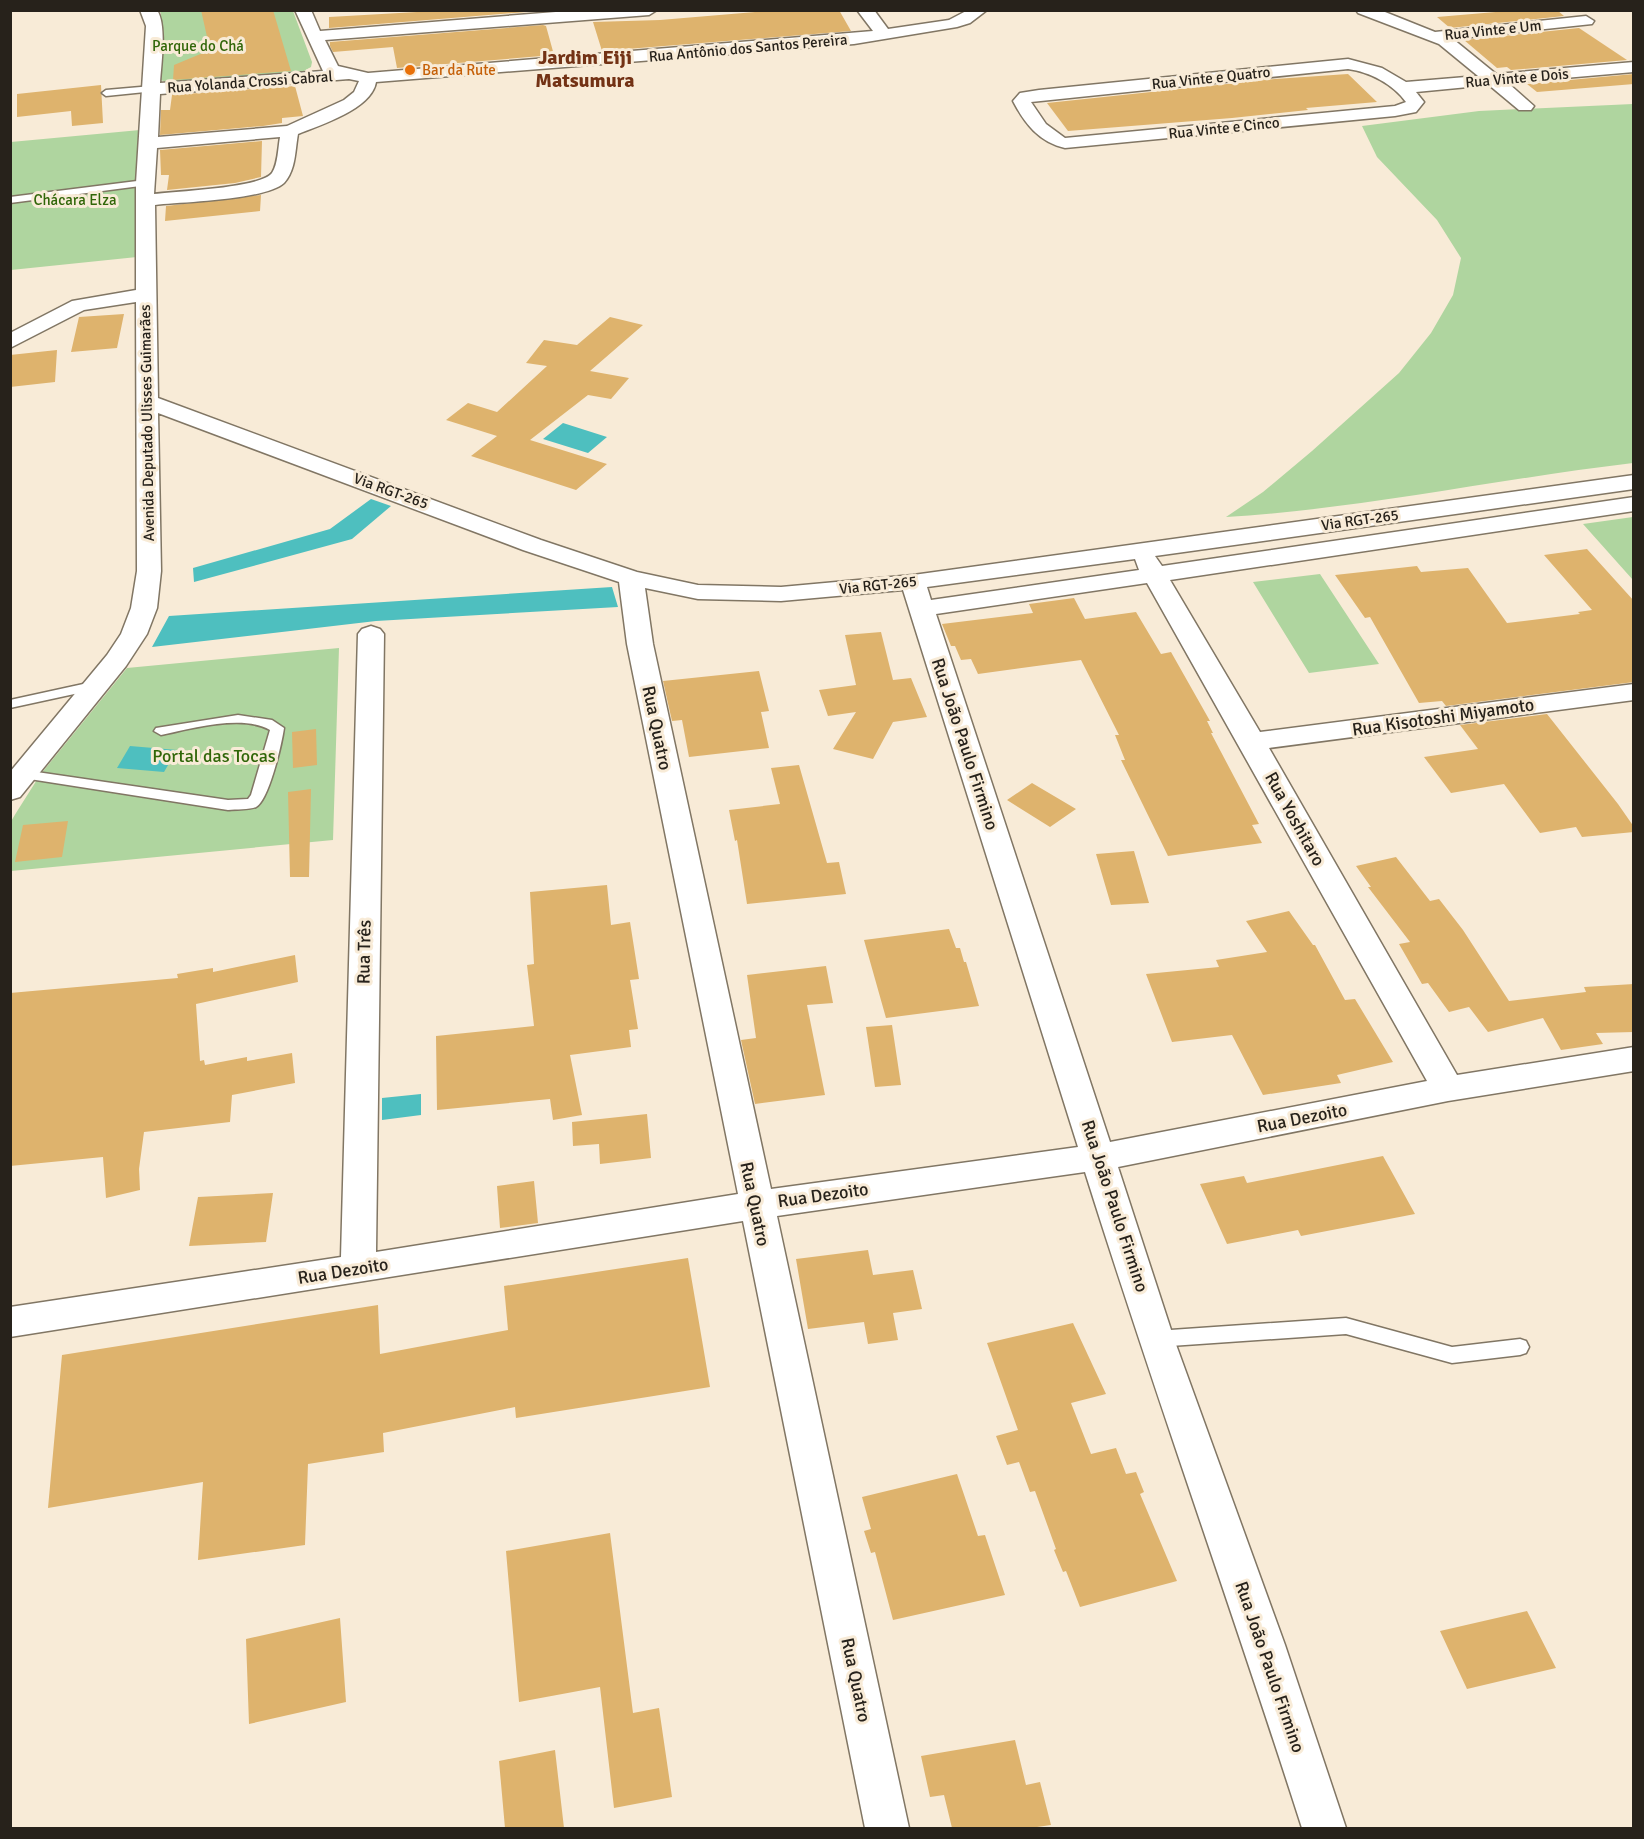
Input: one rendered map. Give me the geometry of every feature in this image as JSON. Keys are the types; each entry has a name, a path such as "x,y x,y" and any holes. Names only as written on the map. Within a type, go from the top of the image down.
{"street":[{"name":"Avenida Deputado Ulisses Guimarães","path":"17,783 97,685 134,634 147,593 149,402 145,295 146,191 154,26 152,15 148,10"},
{"path":"303,10 328,66 348,74"},
{"path":"315,36 571,18 650,10"},
{"path":"865,10 884,35"},
{"name":"Rua Antônio dos Santos Pereira","path":"348,74 368,78 581,56 854,39 964,20 979,10"},
{"path":"1364,10 1437,36 1454,46 1525,106"},
{"name":"Rua Vinte e Um","path":"1437,36 1586,21"},
{"name":"Rua Vinte e Quatro","path":"1024,106 1023,99 1032,96 1343,64 1371,69 1401,88"},
{"name":"Rua Vinte e Dois","path":"1401,88 1634,67"},
{"name":"Rua Yolanda Crossi Cabral","path":"152,90 348,74"},
{"path":"148,143 290,131 340,109 362,96 369,84 368,78"},
{"name":"Rua Vinte e Cinco","path":"1024,106 1052,139 1068,143 1410,108 1415,102 1401,88"},
{"path":"146,191 263,188 282,177 290,131"},
{"path":"10,342 79,305 145,295"},
{"name":"Via RGT-265","path":"149,402 532,545 631,578 678,589 733,593 917,595 1140,550 1634,482"},
{"path":"917,595 1154,576 1634,504"},
{"name":"Rua Yoshitaro","path":"1140,550 1252,742 1448,1089"},
{"name":"Rua Quatro","path":"631,578 640,644 887,1828"},
{"name":"Rua João Paulo Firmino","path":"917,595 1100,1157 1156,1339 1264,1645 1324,1828"},
{"name":"Rua Três","path":"358,1269 371,634"},
{"name":"Rua Kisotoshi Miyamoto","path":"1252,742 1634,692"},
{"name":"Rua Dezoito","path":"10,1322 358,1269 755,1204 1100,1157 1448,1089 1634,1059"}],"lane":[{"path":"106,93 152,90"},
{"path":"10,200 146,191"},
{"path":"10,704 97,685"},
{"path":"17,783 228,805 252,803 258,797 276,736 277,728 270,722 239,720 161,731"},
{"path":"1156,1339 1346,1326 1378,1333 1420,1348 1452,1354 1520,1347"}],"green space":[{"name":"Parque do Chá","path":"158,11 293,11 312,62 311,67 302,72 175,84 160,80 161,13"},
{"path":"1633,104 1633,463 1379,501 1226,517 1263,492 1399,373 1431,333 1453,295 1461,258 1437,220 1377,157 1362,126 1479,111"},
{"name":"Chácara Elza","path":"140,130 137,257 11,270 11,142"},
{"path":"1634,517 1633,580 1583,524"},
{"path":"1320,574 1379,664 1309,673 1253,582"},
{"name":"Portal das Tocas","path":"339,648 333,840 11,871 10,823 40,775 127,668"}],"water":[{"path":"563,423 607,437 588,453 543,439"},
{"path":"371,499 391,506 352,539 194,582 193,568 330,529"},
{"path":"612,587 618,607 376,621 152,647 169,616"},
{"path":"130,746 177,750 164,772 117,768"},
{"path":"421,1094 421,1115 382,1120 382,1098"}],"building":[{"path":"201,10 273,10 291,71 173,80 174,65 210,50"},
{"path":"452,10 539,11 329,28 329,17"},
{"path":"780,10 839,10 851,31 602,51 593,22 660,20"},
{"path":"1519,10 1557,10 1564,16 1450,28 1437,17"},
{"path":"546,26 554,55 397,68 393,47 333,52 330,46 330,42"},
{"path":"1579,28 1627,60 1511,70 1507,67 1497,68 1464,40"},
{"path":"1348,74 1377,102 1306,108 1308,110 1232,118 1068,131 1047,103 1275,79"},
{"path":"1634,74 1634,84 1537,92 1527,84"},
{"path":"101,85 103,123 72,126 71,111 17,117 17,94"},
{"path":"295,86 303,116 282,118 282,123 263,126 160,135 161,110 170,110 172,95"},
{"path":"262,141 261,177 235,183 167,190 169,175 161,175 160,150"},
{"path":"261,195 260,211 165,221 166,206"},
{"path":"124,314 117,348 71,352 79,317"},
{"path":"610,317 643,325 590,371 629,378 611,399 588,395 530,440 607,464 576,490 471,456 497,436 446,420 468,403 497,412 547,366 526,363 544,340 577,345"},
{"path":"57,350 55,382 10,387 10,355"},
{"path":"1587,549 1634,601 1634,682 1446,706 1442,701 1419,703 1370,617 1365,618 1335,575 1417,566 1421,572 1468,568 1507,623 1580,614 1578,612 1592,610 1544,555"},
{"path":"1074,598 1085,619 1136,612 1161,654 1171,652 1210,721 1207,721 1213,733 1211,733 1259,824 1252,825 1262,843 1168,856 1121,760 1125,760 1115,735 1119,735 1081,660 978,674 971,659 961,660 955,646 951,646 942,624 1033,613 1029,604"},
{"path":"881,632 893,680 911,678 927,717 893,722 873,759 833,749 856,712 828,716 819,690 856,685 845,635"},
{"path":"759,671 769,711 761,712 769,748 689,757 682,720 672,721 663,681"},
{"path":"1547,714 1618,804 1634,827 1634,832 1582,837 1576,827 1540,833 1504,784 1451,793 1424,757 1478,749 1460,725"},
{"path":"316,729 317,765 293,768 292,732"},
{"path":"799,765 827,863 839,862 846,894 747,904 737,840 735,841 729,810 780,804 771,768"},
{"path":"1032,783 1076,809 1050,827 1007,800"},
{"path":"311,789 309,877 290,877 288,792"},
{"path":"68,821 62,857 15,862 23,825"},
{"path":"1134,851 1149,903 1111,905 1096,854"},
{"path":"1396,857 1430,901 1439,899 1463,930 1509,1001 1586,992 1584,987 1634,984 1634,1032 1596,1033 1603,1044 1561,1050 1543,1018 1488,1032 1469,1007 1449,1012 1428,983 1422,984 1399,944 1410,942 1368,887 1371,887 1356,866"},
{"path":"607,885 611,925 630,922 639,979 630,980 638,1029 629,1030 631,1047 570,1055 582,1115 553,1120 550,1099 437,1110 436,1036 534,1026 527,965 534,964 530,892"},
{"path":"1289,911 1315,945 1345,1000 1355,999 1393,1062 1337,1075 1341,1083 1263,1095 1232,1035 1172,1042 1146,974 1219,967 1216,960 1267,952 1246,921"},
{"path":"949,929 956,948 960,948 964,962 966,962 979,1006 886,1018 864,940"},
{"path":"295,955 298,982 196,1004 200,1061 204,1060 205,1065 247,1057 247,1061 292,1053 295,1083 232,1095 230,1122 144,1132 139,1169 140,1190 106,1198 103,1157 10,1166 10,993 178,978 177,974 213,968 213,972"},
{"path":"826,966 833,1003 807,1005 825,1095 755,1104 741,1040 756,1038 747,975"},
{"path":"892,1025 901,1085 875,1087 866,1027"},
{"path":"647,1114 651,1158 600,1164 599,1144 573,1146 572,1122"},
{"path":"1383,1156 1415,1214 1301,1236 1298,1230 1227,1244 1200,1184 1244,1176 1247,1183"},
{"path":"534,1181 538,1223 500,1228 497,1186"},
{"path":"273,1193 266,1242 189,1246 198,1197"},
{"path":"868,1250 873,1275 913,1270 922,1309 893,1313 898,1340 868,1344 864,1322 808,1329 796,1259"},
{"path":"688,1258 710,1387 516,1418 515,1407 383,1433 384,1452 308,1464 305,1545 198,1560 203,1482 48,1508 62,1355 378,1305 380,1354 508,1330 504,1286"},
{"path":"1073,1323 1106,1394 1071,1403 1091,1454 1116,1448 1126,1474 1136,1472 1144,1492 1140,1494 1177,1581 1080,1607 1066,1571 1063,1572 1054,1550 1056,1549 1035,1491 1030,1492 1019,1462 1007,1465 996,1436 1018,1430 987,1343"},
{"path":"957,1474 978,1536 985,1535 1005,1595 893,1620 875,1552 871,1553 864,1531 871,1529 862,1497"},
{"path":"610,1533 633,1713 659,1708 672,1797 614,1808 600,1687 519,1702 506,1551"},
{"path":"1527,1611 1556,1668 1467,1689 1440,1631"},
{"path":"340,1618 346,1702 249,1724 246,1639"},
{"path":"1015,1740 1026,1785 1040,1782 1051,1825 1030,1828 952,1828 944,1795 930,1797 921,1756"},
{"path":"555,1750 564,1828 505,1828 499,1761"}],"place":[{"name":"Bar da Rute","path":"410,70"}],"district":[{"name":"Jardim Eiji Matsumura","path":"585,68"}]}
